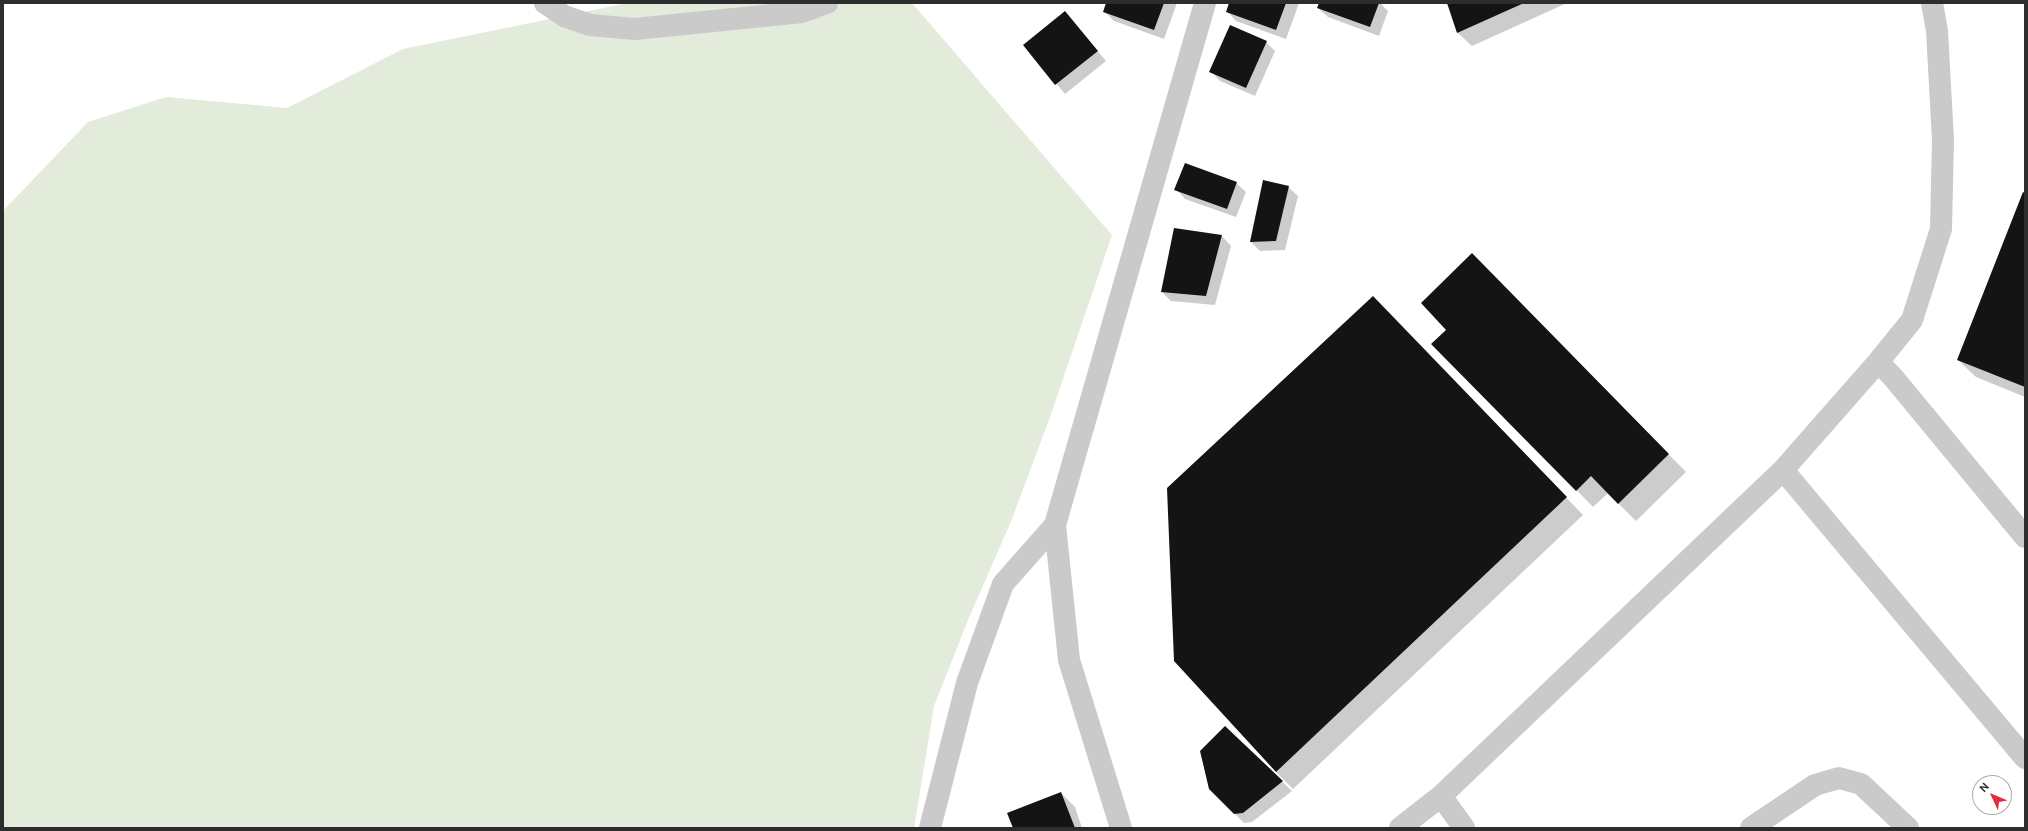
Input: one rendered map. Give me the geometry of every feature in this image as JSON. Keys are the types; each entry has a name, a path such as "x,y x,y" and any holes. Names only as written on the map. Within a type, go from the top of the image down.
{"street":[{"path":"545,3 564,16 590,26 635,29 802,12 827,3"},
{"path":"1120,828 1069,660 1055,525 1205,3"},
{"path":"1400,828 1441,796 1783,470 1878,362 1912,320 1941,229 1943,140 1937,31 1932,3"},
{"path":"1878,362 1897,382 2025,537"},
{"path":"1783,470 2025,758"},
{"path":"930,828 967,683 1003,584 1055,525"},
{"path":"1751,828 1815,785 1839,778 1861,784 1908,828"},
{"path":"1441,796 1464,828"}],"green space":[{"path":"628,3 912,3 1112,235 1050,417 1012,519 968,620 934,706 914,828 3,828 3,211 88,122 166,97 287,108 403,49"}],"building":[{"path":"1106,3 1164,3 1154,30 1103,12"},
{"path":"1229,3 1286,3 1276,30 1226,12"},
{"path":"1319,3 1379,3 1370,27 1317,8"},
{"path":"1447,3 1524,3 1457,33"},
{"path":"1065,11 1098,51 1055,85 1023,45"},
{"path":"1230,25 1267,41 1246,88 1209,72"},
{"path":"1185,163 1237,182 1227,209 1174,190"},
{"path":"1263,180 1289,186 1276,241 1250,242"},
{"path":"2023,192 2025,193 2025,387 1957,360"},
{"path":"1174,228 1222,235 1206,296 1161,292"},
{"path":"1472,253 1669,454 1618,504 1591,476 1576,491 1431,344 1446,330 1421,303"},
{"path":"1373,296 1567,497 1276,772 1174,661 1167,488"},
{"path":"1225,726 1283,781 1243,813 1234,814 1209,789 1200,751"},
{"path":"1061,792 1075,828 1013,828 1007,813"}]}
